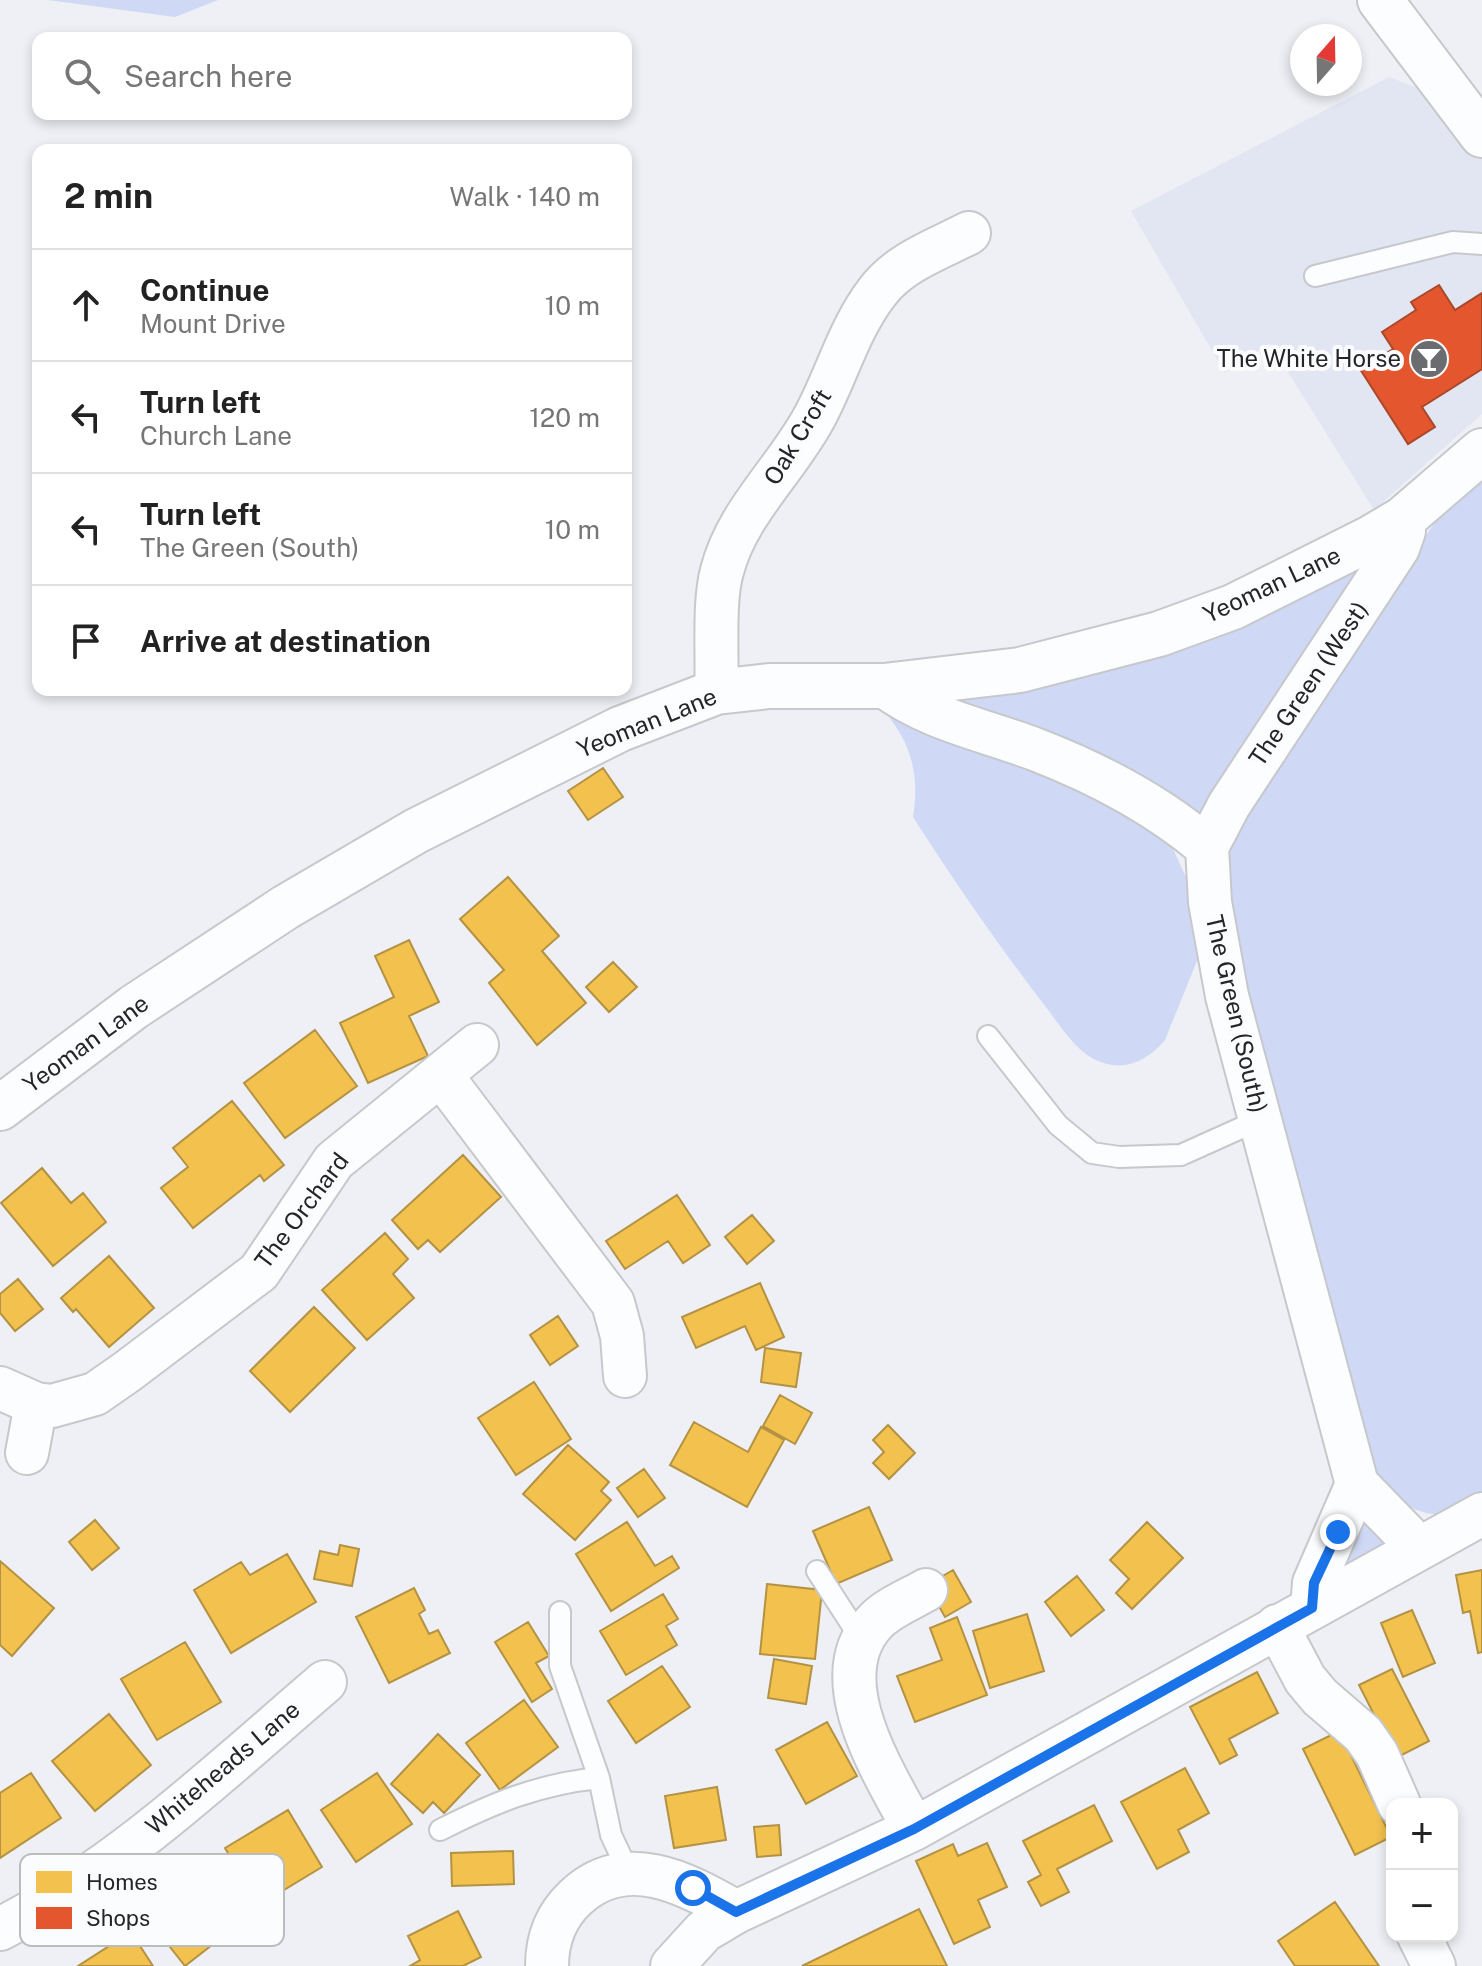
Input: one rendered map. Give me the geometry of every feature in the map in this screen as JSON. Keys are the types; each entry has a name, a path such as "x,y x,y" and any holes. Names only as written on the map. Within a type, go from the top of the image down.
{"street":[{"path":"1380,0 1482,135"},
{"name":"Oak Croft","path":"716,692 721,574 734,533 782,471 816,415 855,328 878,291 900,269 969,233"},
{"name":"Yeoman Lane","path":"0,1108 206,958 390,846 620,729 716,692 769,686 884,686 1020,670 1159,634 1233,607 1371,538 1403,519 1482,451"},
{"name":"The Green (West)","path":"1207,847 1229,805 1398,548 1404,531 1403,519"},
{"path":"884,686 924,711 1037,750 1099,776 1156,807 1207,847"},
{"name":"The Green (South)","path":"1207,847 1217,947 1357,1484 1419,1548"},
{"name":"The Orchard","path":"27,1453 18,1396 72,1403 95,1394 221,1303 259,1272 334,1161 477,1045"},
{"path":"441,1075 613,1303 622,1336 625,1376"},
{"path":"1357,1484 1314,1583 1295,1617 1305,1679 1320,1697 1363,1734 1377,1754 1396,1798"},
{"path":"672,1966 704,1931 736,1912 914,1829 1482,1514"},
{"path":"914,1829 877,1758 855,1703 854,1683 863,1642 873,1623 926,1590"},
{"name":"Whiteheads Lane","path":"119,1854 325,1682"},
{"path":"547,1966 554,1931 566,1909 587,1887 628,1871 693,1888 736,1912"},
{"name":"Whiteheads Lane","path":"0,1929 20,1917"},
{"path":"1422,1942 1434,1966"}],"lane":[{"path":"1315,276 1453,242 1482,244"},
{"path":"988,1036 1058,1125 1092,1153 1119,1157 1181,1155 1261,1119"},
{"path":"817,1571 863,1642"},
{"path":"560,1612 560,1666 599,1778 611,1835 628,1871"},
{"path":"440,1830 490,1805 552,1783 599,1778"}],"shaded area":[{"path":"48,0 218,0 175,17"},
{"path":"1389,77 1482,112 1482,414 1374,510 1270,343 1225,373 1131,211 1352,96 1362,96 1362,91"},
{"path":"1482,473 1482,1503 1454,1512 1433,1514 1421,1512 1400,1500 1383,1483 1370,1463 1228,927 1228,858 1243,821 1339,665 1445,507"},
{"path":"1370,554 1204,812 1195,815 946,707 946,693"},
{"path":"882,709 1087,781 1159,830 1174,851 1196,899 1201,951 1165,1040 1152,1053 1136,1062 1110,1065 1083,1052 1061,1028 992,934 913,817 915,786 911,759 900,733"},
{"path":"1351,1506 1392,1540 1339,1567"}],"building: Homes":[{"path":"603,768 623,797 588,820 568,791"},
{"path":"508,877 559,936 542,951 586,1003 537,1045 489,983 504,970 460,919"},
{"path":"409,940 439,1002 409,1016 428,1056 368,1083 340,1023 394,997 375,956"},
{"path":"613,962 637,987 609,1012 586,987"},
{"path":"315,1030 357,1086 285,1138 244,1083"},
{"path":"232,1101 284,1165 264,1181 260,1175 193,1228 161,1188 188,1167 173,1148"},
{"path":"463,1155 501,1197 440,1252 428,1240 418,1249 392,1220"},
{"path":"42,1168 71,1203 83,1193 106,1222 53,1266 1,1203"},
{"path":"677,1195 710,1245 683,1263 668,1241 625,1269 606,1241"},
{"path":"752,1215 774,1241 747,1264 725,1237"},
{"path":"385,1233 408,1259 393,1274 414,1298 367,1340 322,1290"},
{"path":"109,1256 154,1308 109,1347 76,1309 73,1312 61,1298"},
{"path":"18,1279 43,1309 15,1331 0,1313 0,1294"},
{"path":"760,1283 784,1337 756,1350 745,1326 696,1348 682,1317"},
{"path":"314,1307 355,1348 290,1412 250,1371"},
{"path":"558,1316 578,1346 550,1365 530,1335"},
{"path":"765,1348 801,1353 796,1387 761,1382"},
{"path":"534,1382 571,1439 516,1475 478,1418"},
{"path":"780,1395 812,1413 795,1444 763,1426"},
{"path":"694,1422 748,1452 761,1427 784,1440 747,1507 670,1465"},
{"path":"888,1425 915,1453 889,1479 873,1463 884,1452 873,1440"},
{"path":"568,1445 609,1482 601,1491 611,1500 575,1540 523,1494"},
{"path":"644,1469 665,1498 638,1517 617,1488"},
{"path":"869,1507 892,1560 836,1584 813,1531"},
{"path":"95,1520 119,1548 92,1570 69,1542"},
{"path":"627,1522 655,1566 672,1556 679,1568 611,1611 576,1554"},
{"path":"1147,1522 1183,1558 1132,1609 1116,1593 1129,1579 1110,1560"},
{"path":"340,1545 359,1549 352,1586 314,1579 320,1551 338,1555"},
{"path":"287,1554 316,1602 231,1653 194,1590 241,1562 250,1575"},
{"path":"0,1561 54,1608 12,1656 0,1645"},
{"path":"953,1570 971,1602 945,1617 927,1585"},
{"path":"1482,1570 1482,1652 1478,1653 1470,1611 1463,1613 1456,1575"},
{"path":"1077,1576 1104,1610 1071,1636 1045,1602"},
{"path":"767,1584 822,1590 815,1659 760,1654"},
{"path":"414,1588 425,1610 419,1614 429,1634 438,1630 450,1653 389,1683 356,1617"},
{"path":"663,1594 678,1619 666,1626 677,1645 626,1675 600,1631"},
{"path":"1412,1610 1435,1663 1403,1677 1381,1623"},
{"path":"1027,1614 1044,1671 990,1688 973,1631"},
{"path":"957,1617 987,1695 915,1722 897,1676 942,1660 930,1628"},
{"path":"528,1622 549,1656 536,1663 552,1689 532,1702 495,1642"},
{"path":"185,1642 221,1702 157,1740 121,1679"},
{"path":"774,1659 812,1666 806,1704 768,1698"},
{"path":"662,1666 690,1707 636,1743 608,1701"},
{"path":"1392,1669 1429,1741 1396,1758 1359,1685"},
{"path":"1257,1672 1278,1713 1229,1739 1237,1755 1220,1764 1190,1707"},
{"path":"524,1700 558,1747 500,1790 466,1743"},
{"path":"109,1714 151,1765 95,1811 52,1761"},
{"path":"827,1722 857,1776 806,1804 776,1750"},
{"path":"1339,1731 1386,1827 1386,1840 1355,1855 1303,1749"},
{"path":"438,1734 480,1775 444,1813 433,1802 423,1813 391,1784"},
{"path":"1185,1768 1209,1813 1178,1830 1189,1852 1157,1869 1121,1802"},
{"path":"31,1773 61,1818 0,1858 0,1793"},
{"path":"377,1773 412,1824 356,1862 321,1810"},
{"path":"717,1787 726,1840 674,1848 665,1796"},
{"path":"1094,1805 1112,1841 1057,1869 1069,1892 1041,1906 1028,1882 1041,1875 1023,1841"},
{"path":"288,1810 322,1867 284,1890 284,1854 229,1854 225,1848"},
{"path":"779,1825 781,1855 757,1857 754,1827"},
{"path":"987,1843 1007,1887 978,1900 990,1927 954,1944 916,1861 953,1844 958,1856"},
{"path":"513,1851 514,1884 452,1886 451,1853"},
{"path":"1335,1902 1379,1966 1295,1966 1278,1941"},
{"path":"919,1909 947,1966 802,1966"},
{"path":"458,1911 481,1957 463,1966 410,1966 420,1960 408,1936"},
{"path":"109,1946 140,1946 153,1966 78,1966"},
{"path":"169,1946 211,1946 185,1966"}],"building: Shops":[{"name":"The White Horse","path":"1439,285 1455,310 1482,293 1482,369 1422,407 1435,427 1408,444 1360,369 1393,349 1382,332 1416,310 1411,302"}],"place":[{"name":"The White Horse","path":"1429,359"}],"route":[{"path":"693,1888 736,1912 914,1829 1312,1608 1314,1583 1338,1532"}]}
